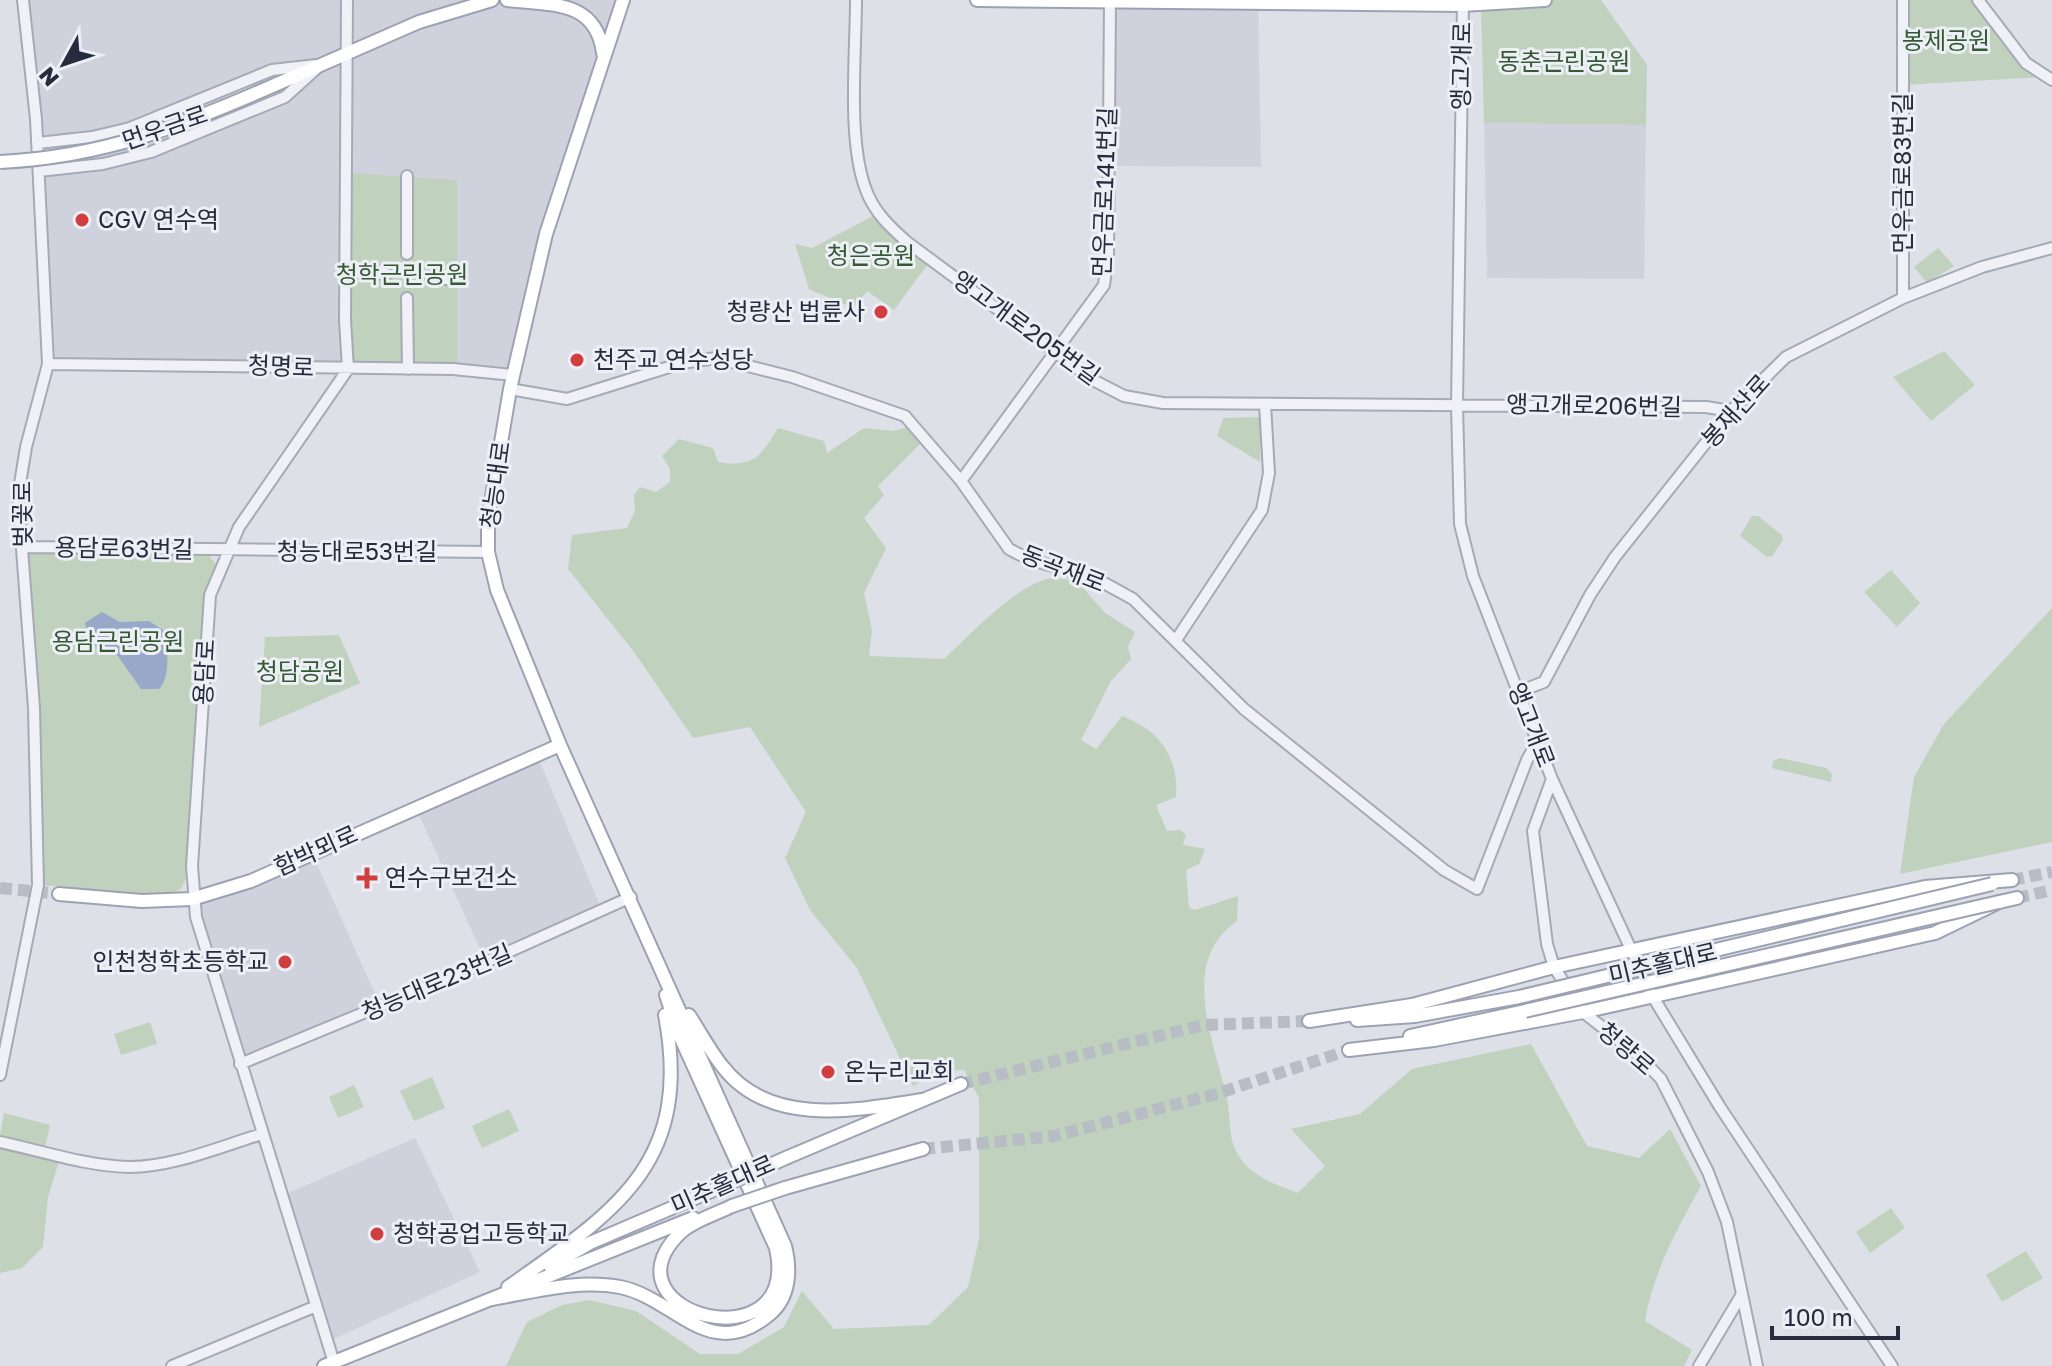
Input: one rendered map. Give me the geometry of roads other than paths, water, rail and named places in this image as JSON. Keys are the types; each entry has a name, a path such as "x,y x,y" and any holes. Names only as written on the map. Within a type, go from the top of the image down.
{"main road":[{"name":"먼우금로","path":"0,162 59,158 150,137 419,22 492,0"},
{"path":"507,0 582,11 598,29 604,58"},
{"name":"청능대로","path":"623,0 546,234 510,389 488,520 488,552 497,590 560,745 654,953"},
{"path":"977,0 1545,0"},
{"name":"함박뫼로","path":"59,894 142,901 192,899 251,881 560,745"},
{"name":"미추홀대로","path":"1554,967 1412,1005 1309,1021 1392,1019 1519,997 2012,880"},
{"path":"1554,967 1925,887 1992,884"},
{"name":"미추홀대로","path":"1583,1012 1434,1040 1349,1050 2017,898"},
{"path":"1583,1012 1935,933 1999,902"},
{"path":"654,953 675,994 724,1070 752,1092 788,1106 825,1113 922,1100"},
{"path":"654,953 678,1032 776,1248 780,1266 772,1295 752,1314 737,1321 709,1322 692,1315 670,1295 661,1273 665,1250 680,1232 732,1206"},
{"path":"492,1299 603,1219 646,1168 667,1121 672,1077 654,953"},
{"path":"492,1299 594,1284 623,1288 694,1327 728,1334 760,1322 783,1296 789,1263 785,1246 654,953"},
{"name":"미추홀대로","path":"492,1299 590,1243 961,1084"},
{"name":"미추홀대로","path":"331,1365 685,1221 785,1188 923,1149"}],"street":[{"name":"벚꽃로","path":"0,1075 38,885 34,708 18,496 26,447 48,364 38,143 23,0"},
{"path":"347,0 345,272 348,369"},
{"name":"앵고개로205번길","path":"856,0 856,159 866,192 883,220 907,242 1093,380 1124,396 1163,403 1457,405"},
{"name":"먼우금로83번길","path":"1903,0 1903,298"},
{"path":"1978,0 2026,63 2052,80"},
{"name":"먼우금로141번길","path":"961,481 1104,285 1110,1"},
{"name":"앵고개로","path":"1462,2 1457,405 1460,524 1473,576 1552,779 1653,997 1728,1120 1892,1366"},
{"name":"먼우금로","path":"38,143 92,137 130,128 272,70 322,64"},
{"name":"먼우금로","path":"39,171 103,164 151,152 285,97 322,64"},
{"path":"407,176 407,254"},
{"name":"봉재산로","path":"1518,692 1544,682 1590,595 1615,557 1731,411 1786,357 1903,298 1982,267 2052,248"},
{"path":"345,272 387,274"},
{"path":"430,277 455,280"},
{"path":"407,298 408,369"},
{"name":"동곡재로","path":"510,389 567,399 699,359 731,361 841,392 905,416 961,481 1009,549 1028,559 1095,578 1133,599 1244,709 1444,870 1477,889 1527,760 1537,742"},
{"name":"청명로","path":"48,364 482,370 513,375"},
{"name":"용담로","path":"331,1365 192,899 210,595 227,552 266,486 348,369"},
{"path":"1176,640 1262,510 1269,473 1265,404"},
{"name":"앵고개로206번길","path":"1457,405 1706,407 1731,411"},
{"name":"용담로63번길","path":"22,547 227,552"},
{"name":"청능대로53번길","path":"227,552 488,552"},
{"name":"청량로","path":"1552,779 1533,831 1547,944 1554,967 1583,1012 1639,1056 1661,1079 1708,1172 1727,1222 1757,1366"},
{"name":"청능대로23번길","path":"240,1064 465,971 631,897"},
{"path":"0,1142 128,1167 171,1162 262,1134"},
{"path":"1699,1366 1742,1294"},
{"path":"172,1366 314,1307"}],"water":[{"path":"102,612 120,622 149,621 163,630 167,669 159,689 141,689 118,656 91,644 85,623"}],"tunnel":[{"path":"2012,880 2052,872"},
{"path":"0,888 59,894"},
{"path":"2017,898 2052,890"},
{"path":"961,1084 1204,1025 1309,1021"},
{"path":"923,1149 1054,1136 1216,1094 1349,1050"}],"place":[{"name":"CGV 연수역","path":"82,220"},
{"name":"청량산 법륜사","path":"881,312"},
{"name":"천주교 연수성당","path":"577,360"},
{"name":"연수구보건소","path":"367,878"},
{"name":"인천청학초등학교","path":"285,962"},
{"name":"온누리교회","path":"828,1072"},
{"name":"청학공업고등학교","path":"377,1234"}],"park label":[{"name":"봉제공원","path":"1946,41"},
{"name":"동춘근린공원","path":"1564,62"},
{"name":"청은공원","path":"871,256"},
{"name":"청학근린공원","path":"402,275"},
{"name":"용담근린공원","path":"118,642"},
{"name":"청담공원","path":"300,672"}]}
